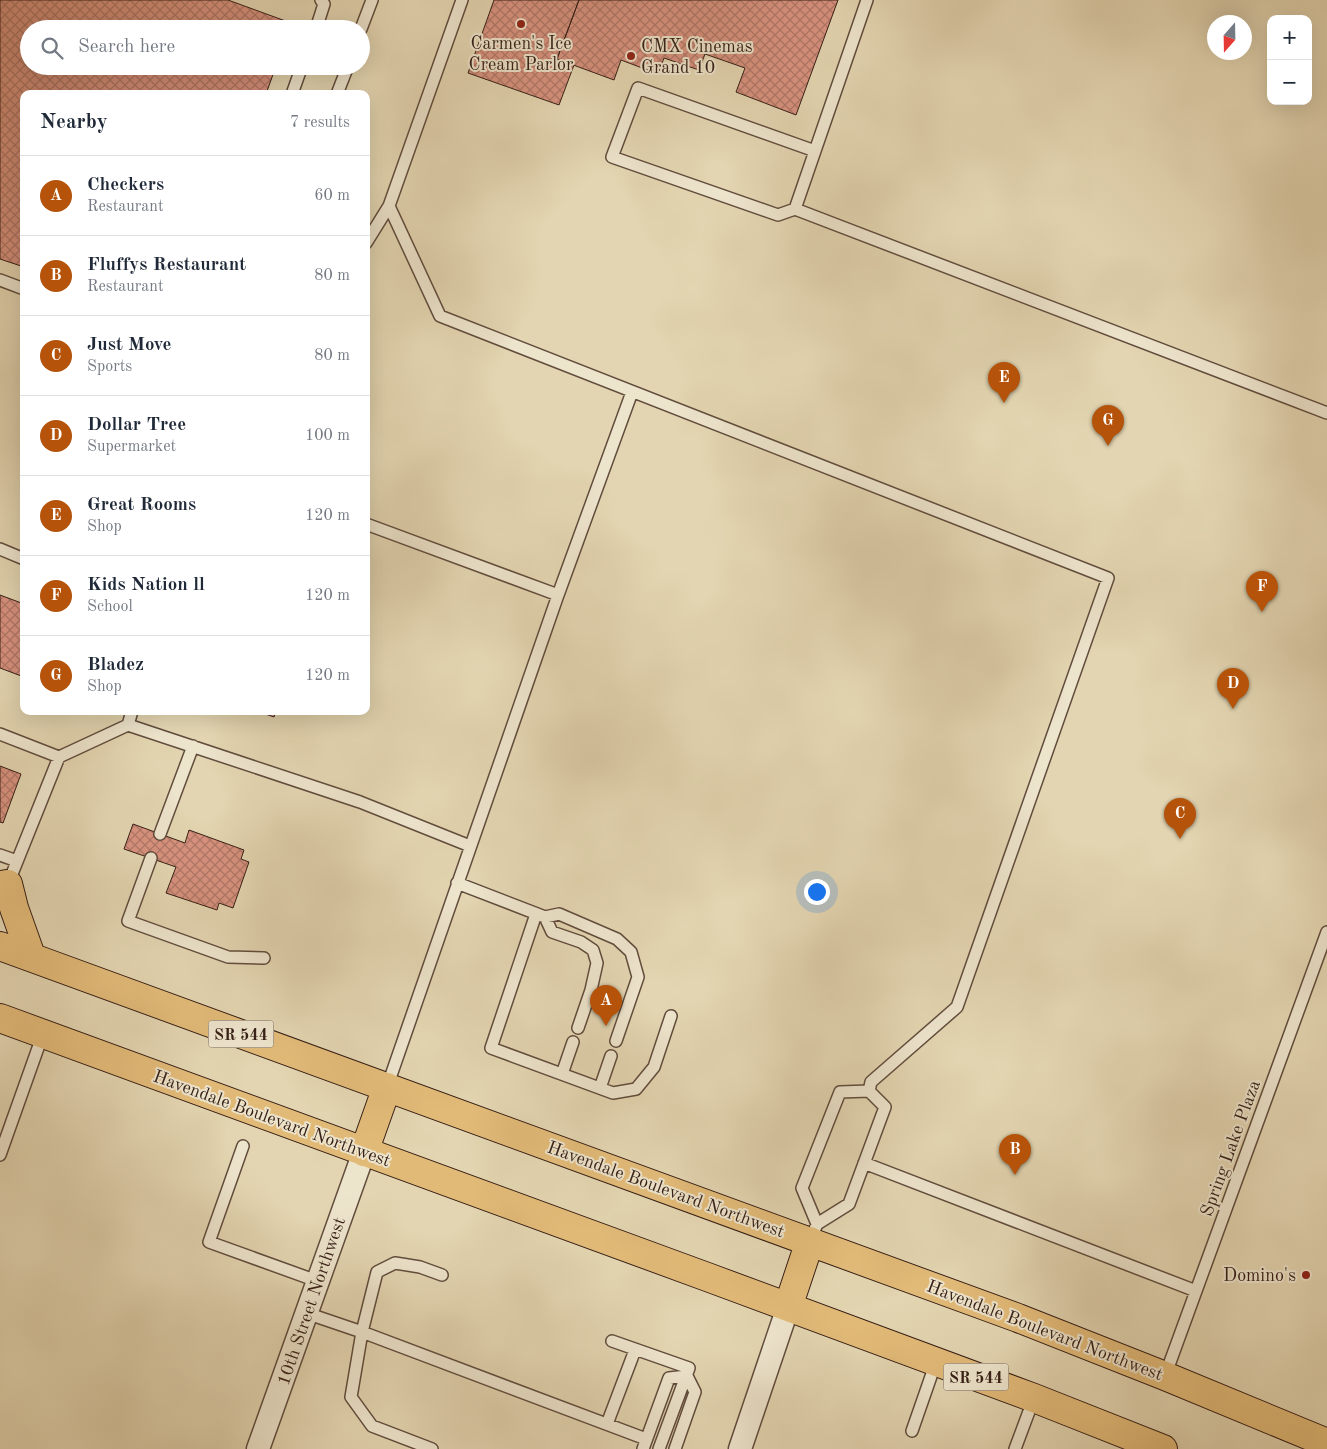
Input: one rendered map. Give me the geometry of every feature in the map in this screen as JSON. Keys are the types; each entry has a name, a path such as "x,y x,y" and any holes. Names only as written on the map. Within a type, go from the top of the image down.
{"main road":[{"path":"8,876 14,908 31,956"},
{"name":"Havendale Boulevard Northwest","path":"0,946 387,1087 813,1232 1018,1318 1166,1376 1327,1443"},
{"name":"Havendale Boulevard Northwest","path":"0,1018 1034,1398 1162,1449"},
{"path":"364,1152 387,1087"},
{"path":"788,1307 813,1232"}],"street":[{"name":"10th Street Northwest","path":"258,1449 364,1152"},
{"path":"740,1449 788,1307"}],"lane":[{"path":"319,20 324,4 321,0"},
{"path":"364,20 372,0"},
{"path":"370,237 389,206 462,0"},
{"path":"796,209 867,0"},
{"path":"293,90 299,75"},
{"path":"339,90 344,75"},
{"path":"815,151 638,88 612,157 778,215 796,209 1327,413"},
{"path":"389,206 440,316 1108,578 957,1007 871,1082 869,1091"},
{"path":"0,280 20,288"},
{"path":"387,1087 558,595 632,392"},
{"path":"370,525 558,595"},
{"path":"0,549 20,557"},
{"path":"128,725 131,715"},
{"path":"8,876 59,757 128,725 360,802 470,846"},
{"path":"1,737 59,757"},
{"path":"160,834 193,746"},
{"path":"0,855 8,876"},
{"path":"151,858 128,921 228,957 264,958"},
{"path":"457,883 540,916 559,914 617,940 631,952 638,977 616,1041"},
{"path":"540,916 552,932 580,942 593,950 597,963 591,990 578,1028"},
{"path":"540,916 491,1048 613,1092 636,1089 654,1067 671,1016"},
{"name":"Spring Lake Plaza","path":"1166,1376 1327,932"},
{"path":"0,1155 43,1034"},
{"path":"562,1074 573,1042"},
{"path":"600,1088 611,1056"},
{"path":"869,1091 885,1106 864,1163 849,1204 813,1232 802,1188 840,1092 869,1091"},
{"path":"243,1146 209,1242 317,1281"},
{"path":"864,1163 1196,1291"},
{"path":"432,1449 372,1426 351,1397 362,1332 377,1272 395,1262 420,1267 442,1275"},
{"path":"306,1312 607,1424 645,1444 669,1378 687,1376"},
{"path":"612,1341 689,1368 659,1449"},
{"path":"607,1424 635,1350"},
{"path":"912,1431 936,1362"},
{"path":"675,1449 695,1392 687,1376"},
{"path":"1016,1449 1034,1398"}],"building":[{"path":"0,0 228,0 283,20 20,20 20,75 273,75 267,90 20,90 20,266 0,259"},
{"path":"494,0 579,0 557,59 574,65 559,105 468,73"},
{"name":"CMX Cinemas Grand 10","path":"579,0 838,0 796,115 736,92 745,68 705,54 699,70 664,58 658,74 621,60 614,80 557,59"},
{"path":"0,595 20,602 20,676 0,668"},
{"path":"0,766 21,774 3,823 0,822"},
{"path":"133,824 185,843 189,830 244,850 241,859 249,862 233,908 219,903 217,910 166,893 176,867 124,849"}],"place":[{"name":"Carmen's Ice Cream Parlor","path":"521,24"},
{"name":"CMX Cinemas Grand 10","path":"631,56"},
{"name":"Great Rooms","path":"1004,403"},
{"name":"Bladez","path":"1108,446"},
{"name":"Kids Nation ll","path":"1262,612"},
{"name":"Dollar Tree","path":"1233,709"},
{"name":"Just Move","path":"1180,839"},
{"name":"Checkers","path":"606,1026"},
{"name":"Fluffys Restaurant","path":"1015,1175"},
{"name":"Domino's","path":"1306,1275"}]}
